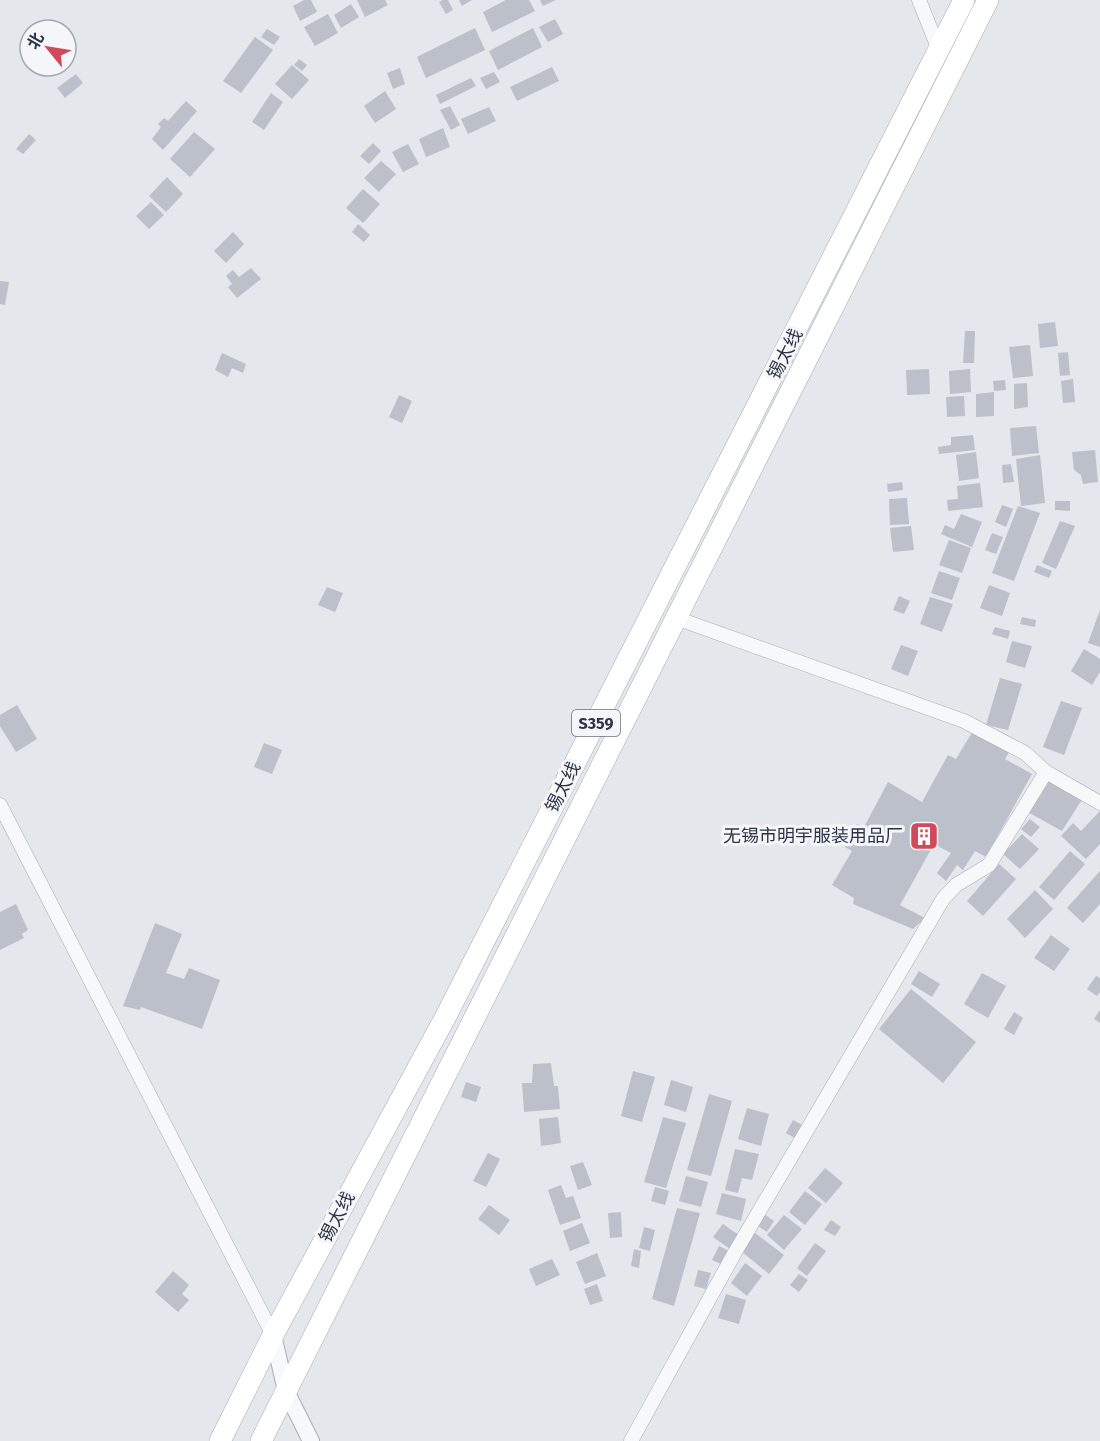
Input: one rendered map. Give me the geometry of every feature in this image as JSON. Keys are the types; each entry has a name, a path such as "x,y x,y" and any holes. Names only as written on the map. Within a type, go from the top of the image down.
{"main road":[{"name":"锡太线","path":"220,1441 273,1335 446,1016 964,0"},
{"name":"锡太线","path":"261,1441 988,0"}],"street":[{"path":"919,0 939,50"},
{"path":"676,618 964,721 1025,753 1046,772 1100,803"},
{"path":"631,1441 734,1254 943,899 956,885 989,865 1046,772"},
{"path":"0,805 273,1335 286,1391 311,1441"}],"building":[{"path":"304,0 311,0 317,12 300,21 293,6"},
{"path":"357,0 385,0 388,5 365,17"},
{"path":"448,0 453,10 446,14 439,2"},
{"path":"459,0 472,0 462,6"},
{"path":"506,0 529,0 535,11 492,32 483,12"},
{"path":"540,0 556,0 543,6"},
{"path":"351,4 359,17 341,28 334,15"},
{"path":"328,14 338,33 315,46 304,27"},
{"path":"555,19 563,34 548,42 539,27"},
{"path":"475,28 485,50 426,78 417,57"},
{"path":"533,28 542,47 498,70 489,51"},
{"path":"267,29 280,37 274,45 261,37"},
{"path":"255,37 273,50 241,93 223,81"},
{"path":"299,59 307,65 302,71 294,65"},
{"path":"292,65 309,80 292,99 275,84"},
{"path":"552,67 559,81 517,101 510,87"},
{"path":"400,68 405,84 393,89 387,73"},
{"path":"494,72 500,82 486,89 480,78"},
{"path":"78,77 83,83 65,98 57,88 71,78"},
{"path":"471,78 476,86 440,104 436,95"},
{"path":"385,91 396,109 375,123 364,106"},
{"path":"271,93 283,102 264,130 252,122"},
{"path":"186,101 197,111 163,150 152,139 161,127 158,124 164,118 168,121"},
{"path":"450,106 460,125 451,130 440,110"},
{"path":"489,107 496,121 468,134 461,119"},
{"path":"443,128 450,147 426,157 419,139"},
{"path":"194,132 215,149 190,177 170,159"},
{"path":"29,134 36,140 23,154 16,149"},
{"path":"373,143 381,151 369,164 360,156"},
{"path":"408,144 419,164 403,172 392,152"},
{"path":"381,161 396,174 379,192 364,178"},
{"path":"167,177 183,194 166,212 149,196"},
{"path":"363,189 380,204 363,223 346,208"},
{"path":"151,202 164,215 149,229 136,216"},
{"path":"358,224 370,235 364,242 352,232"},
{"path":"233,232 244,244 226,263 214,251"},
{"path":"251,268 261,279 237,298 228,287 232,284 226,276 233,270 239,277"},
{"path":"0,281 9,282 5,305 0,304"},
{"path":"1055,322 1058,346 1040,348 1038,324"},
{"path":"965,331 975,331 974,363 963,363"},
{"path":"1030,345 1033,376 1013,378 1009,347"},
{"path":"1068,352 1070,375 1060,376 1058,353"},
{"path":"222,353 246,364 243,373 232,368 228,377 215,370"},
{"path":"929,369 930,394 907,395 906,370"},
{"path":"970,369 971,392 950,394 949,371"},
{"path":"1073,379 1075,402 1063,403 1061,381"},
{"path":"1005,380 1006,390 994,391 993,381"},
{"path":"1027,383 1028,407 1014,409 1014,384"},
{"path":"994,392 994,416 976,417 976,394"},
{"path":"399,395 412,401 402,423 389,417"},
{"path":"964,396 965,416 947,417 946,397"},
{"path":"1036,426 1039,453 1012,456 1010,428"},
{"path":"973,435 975,450 939,454 938,447 951,445 951,437"},
{"path":"1095,450 1098,482 1083,484 1081,475 1074,470 1072,452"},
{"path":"976,452 979,478 959,481 956,455"},
{"path":"1040,455 1045,503 1021,506 1016,459"},
{"path":"1011,464 1014,482 1003,483 1002,465"},
{"path":"902,482 903,490 888,492 887,484"},
{"path":"980,483 983,507 948,511 947,500 958,499 957,486"},
{"path":"907,498 909,524 890,525 889,499"},
{"path":"1055,501 1070,501 1070,511 1055,510"},
{"path":"1002,505 1013,509 1006,527 995,522"},
{"path":"1018,506 1040,513 1014,581 992,573"},
{"path":"961,514 982,522 972,547 941,534 945,525 954,529"},
{"path":"1060,521 1075,526 1056,569 1042,563"},
{"path":"911,526 914,550 893,552 890,528"},
{"path":"992,533 1003,537 996,554 985,550"},
{"path":"949,540 971,548 962,573 939,565"},
{"path":"1037,565 1052,571 1049,578 1034,572"},
{"path":"939,571 960,578 952,600 931,593"},
{"path":"989,585 1010,593 1002,616 980,608"},
{"path":"327,587 343,593 335,612 318,605"},
{"path":"899,596 910,601 904,614 893,610"},
{"path":"930,597 953,604 942,632 920,624"},
{"path":"1100,610 1100,647 1088,643"},
{"path":"1022,617 1036,620 1035,627 1020,624"},
{"path":"995,627 1010,631 1008,639 992,634"},
{"path":"1012,641 1032,646 1025,668 1006,662"},
{"path":"901,645 918,651 908,676 891,669"},
{"path":"1084,649 1100,659 1100,672 1092,685 1071,671"},
{"path":"1000,678 1022,684 1008,730 986,725"},
{"path":"1061,701 1082,708 1064,755 1043,747"},
{"path":"17,705 37,739 16,752 0,726 0,715"},
{"name":"无锡市明宇服装用品厂","path":"973,731 1010,751 1005,759 1032,774 986,857 975,851 963,870 957,865 946,881 937,873 951,853 934,844 900,905 925,918 913,929 853,904 854,898 832,885 852,851 845,847 857,824 864,827 888,782 922,802 948,755 956,759"},
{"path":"264,743 282,750 272,774 254,767"},
{"path":"1050,779 1083,798 1062,831 1024,810 1033,795 1039,798"},
{"path":"1100,811 1100,844 1086,859 1061,836 1073,823 1081,831"},
{"path":"1030,819 1040,827 1031,837 1021,829"},
{"path":"1022,834 1039,849 1020,869 1003,854"},
{"path":"1070,851 1085,864 1054,900 1039,887"},
{"path":"999,864 1016,879 983,916 967,901"},
{"path":"1100,871 1100,904 1083,923 1067,908"},
{"path":"1035,890 1053,909 1025,938 1007,919"},
{"path":"16,904 28,930 22,934 24,938 0,950 0,912"},
{"path":"155,923 182,934 166,973 184,979 189,968 220,980 202,1029 141,1007 140,1010 123,1006"},
{"path":"1051,935 1070,949 1054,971 1034,958"},
{"path":"919,971 940,984 932,997 911,984"},
{"path":"982,973 1006,986 988,1018 964,1004"},
{"path":"1096,976 1100,978 1100,992 1097,996 1087,989"},
{"path":"911,989 976,1042 943,1083 879,1029"},
{"path":"1100,1010 1100,1023 1094,1019"},
{"path":"1014,1012 1023,1018 1014,1035 1004,1029"},
{"path":"551,1063 554,1086 558,1086 560,1109 524,1112 522,1083 532,1083 533,1064"},
{"path":"633,1071 655,1077 642,1122 621,1116"},
{"path":"671,1080 693,1087 686,1112 664,1105"},
{"path":"466,1082 481,1087 476,1102 461,1097"},
{"path":"709,1094 732,1101 711,1176 687,1170"},
{"path":"747,1108 769,1114 761,1146 738,1139"},
{"path":"558,1117 561,1143 541,1146 539,1119"},
{"path":"663,1117 686,1123 666,1188 644,1182"},
{"path":"793,1120 806,1127 798,1140 786,1133"},
{"path":"735,1149 759,1154 752,1180 742,1178 738,1193 725,1190"},
{"path":"488,1153 500,1159 486,1187 473,1181"},
{"path":"583,1162 592,1185 578,1190 570,1166"},
{"path":"825,1168 843,1183 826,1203 808,1188"},
{"path":"686,1176 708,1182 701,1207 679,1201"},
{"path":"561,1185 566,1198 573,1196 581,1218 560,1225 548,1190"},
{"path":"655,1187 669,1191 665,1205 651,1201"},
{"path":"805,1191 822,1204 805,1225 789,1212"},
{"path":"722,1193 746,1199 741,1221 716,1214"},
{"path":"489,1205 510,1220 499,1235 478,1219"},
{"path":"677,1208 700,1213 674,1306 652,1299"},
{"path":"621,1212 622,1237 610,1238 608,1213"},
{"path":"764,1214 774,1221 767,1232 757,1225"},
{"path":"784,1215 802,1229 784,1250 767,1235"},
{"path":"831,1220 841,1227 835,1236 824,1230"},
{"path":"582,1223 590,1243 570,1251 563,1231"},
{"path":"723,1224 740,1236 730,1249 713,1237"},
{"path":"644,1227 655,1230 650,1251 639,1248"},
{"path":"755,1233 784,1255 769,1274 741,1251"},
{"path":"815,1243 826,1251 807,1276 797,1268"},
{"path":"719,1246 729,1251 721,1264 712,1260"},
{"path":"634,1249 641,1251 639,1268 631,1266"},
{"path":"597,1253 606,1276 585,1284 576,1262"},
{"path":"552,1259 560,1275 536,1286 529,1269"},
{"path":"745,1263 762,1276 747,1296 731,1283"},
{"path":"698,1270 711,1273 706,1289 694,1286"},
{"path":"173,1271 189,1285 182,1294 189,1300 178,1312 155,1292"},
{"path":"799,1274 808,1280 799,1292 790,1285"},
{"path":"597,1284 603,1301 590,1305 584,1289"},
{"path":"726,1294 746,1300 739,1324 718,1318"}],"place":[{"name":"无锡市明宇服装用品厂","path":"924,836"}]}
